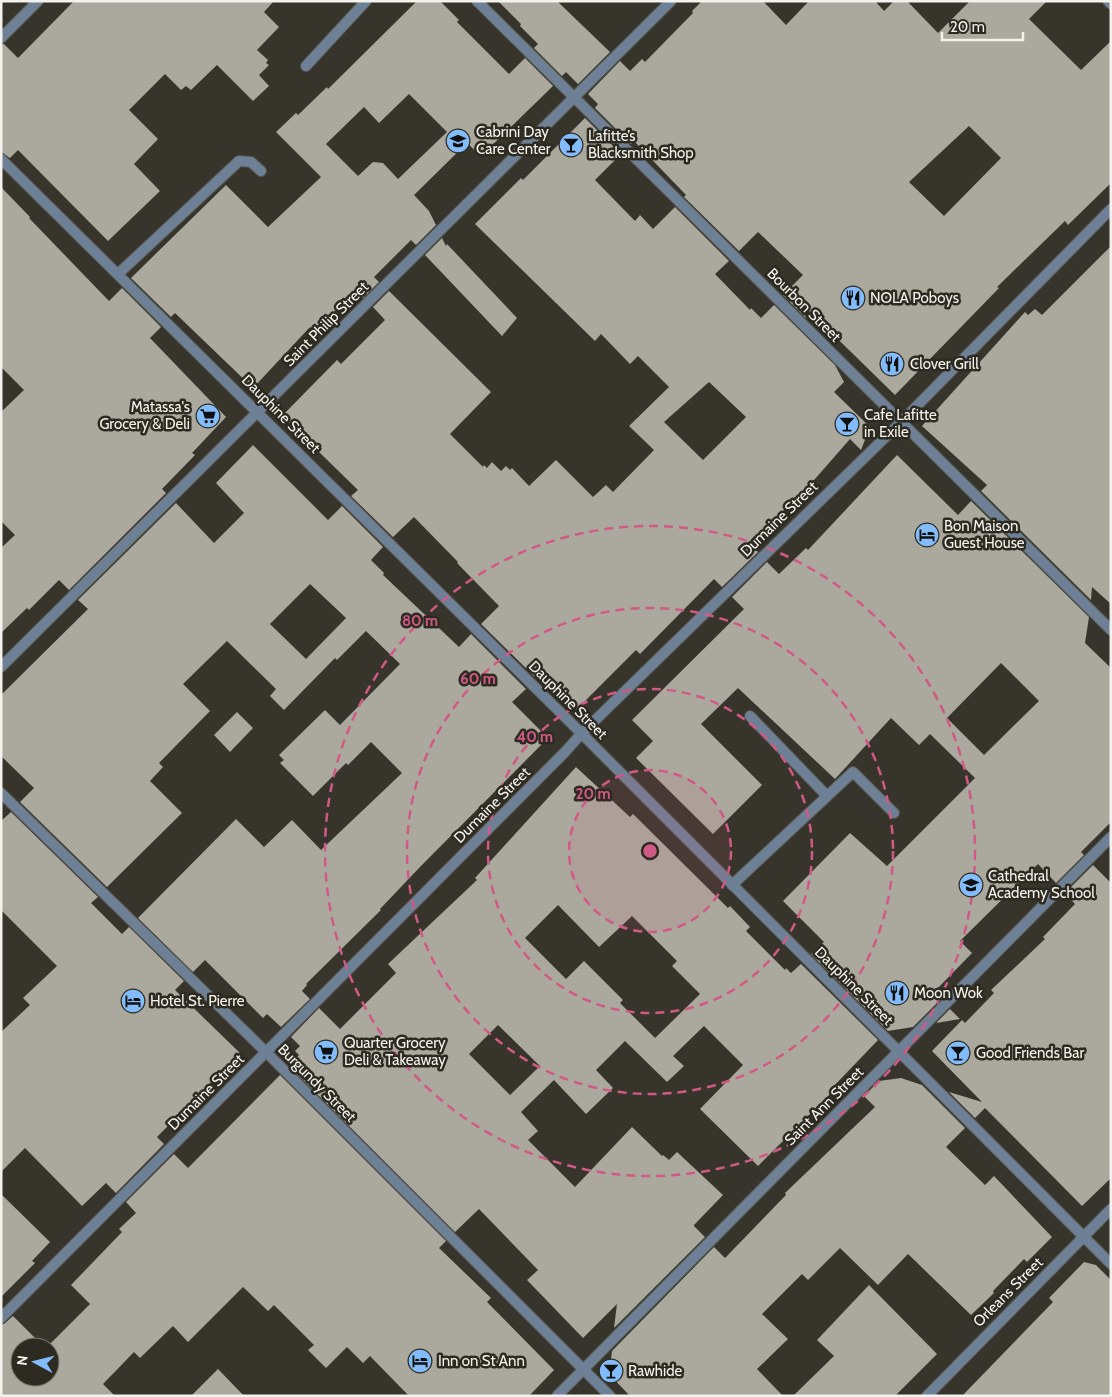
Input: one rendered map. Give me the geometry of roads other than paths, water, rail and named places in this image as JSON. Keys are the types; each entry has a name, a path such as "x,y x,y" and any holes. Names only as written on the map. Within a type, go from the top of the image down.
{"street":[{"path":"1,38 38,1"},
{"path":"306,66 366,1"},
{"name":"Bourbon Street","path":"476,1 1111,630"},
{"name":"Saint Philip Street","path":"1,667 671,1"},
{"name":"Dauphine Street","path":"1,160 581,734 1111,1264"},
{"path":"118,274 239,161 251,162 261,171"},
{"name":"Dumaine Street","path":"1,1318 566,752 581,734 900,422 1111,209"},
{"path":"750,716 827,796"},
{"path":"732,885 853,772 894,813"},
{"name":"Burgundy Street","path":"1,793 267,1053 610,1396"},
{"name":"Saint Ann Street","path":"557,1396 1111,837"},
{"name":"Orleans Street","path":"927,1396 1111,1209"}],"place":[{"name":"Cabrini Day Care Center","path":"458,141"},
{"name":"Lafitte’s Blacksmith Shop","path":"571,145"},
{"name":"NOLA Poboys","path":"853,298"},
{"name":"Clover Grill","path":"892,364"},
{"name":"Matassa's Grocery & Deli","path":"208,416"},
{"name":"Cafe Lafitte in Exile","path":"847,424"},
{"name":"Bon Maison Guest House","path":"927,535"},
{"name":"Cathedral Academy School","path":"971,885"},
{"name":"Moon Wok","path":"897,993"},
{"name":"Hotel St. Pierre","path":"133,1001"},
{"name":"Quarter Grocery Deli & Takeaway","path":"326,1052"},
{"name":"Good Friends Bar","path":"958,1053"},
{"name":"Inn on St Ann","path":"420,1361"},
{"name":"Rawhide","path":"611,1371"}]}
